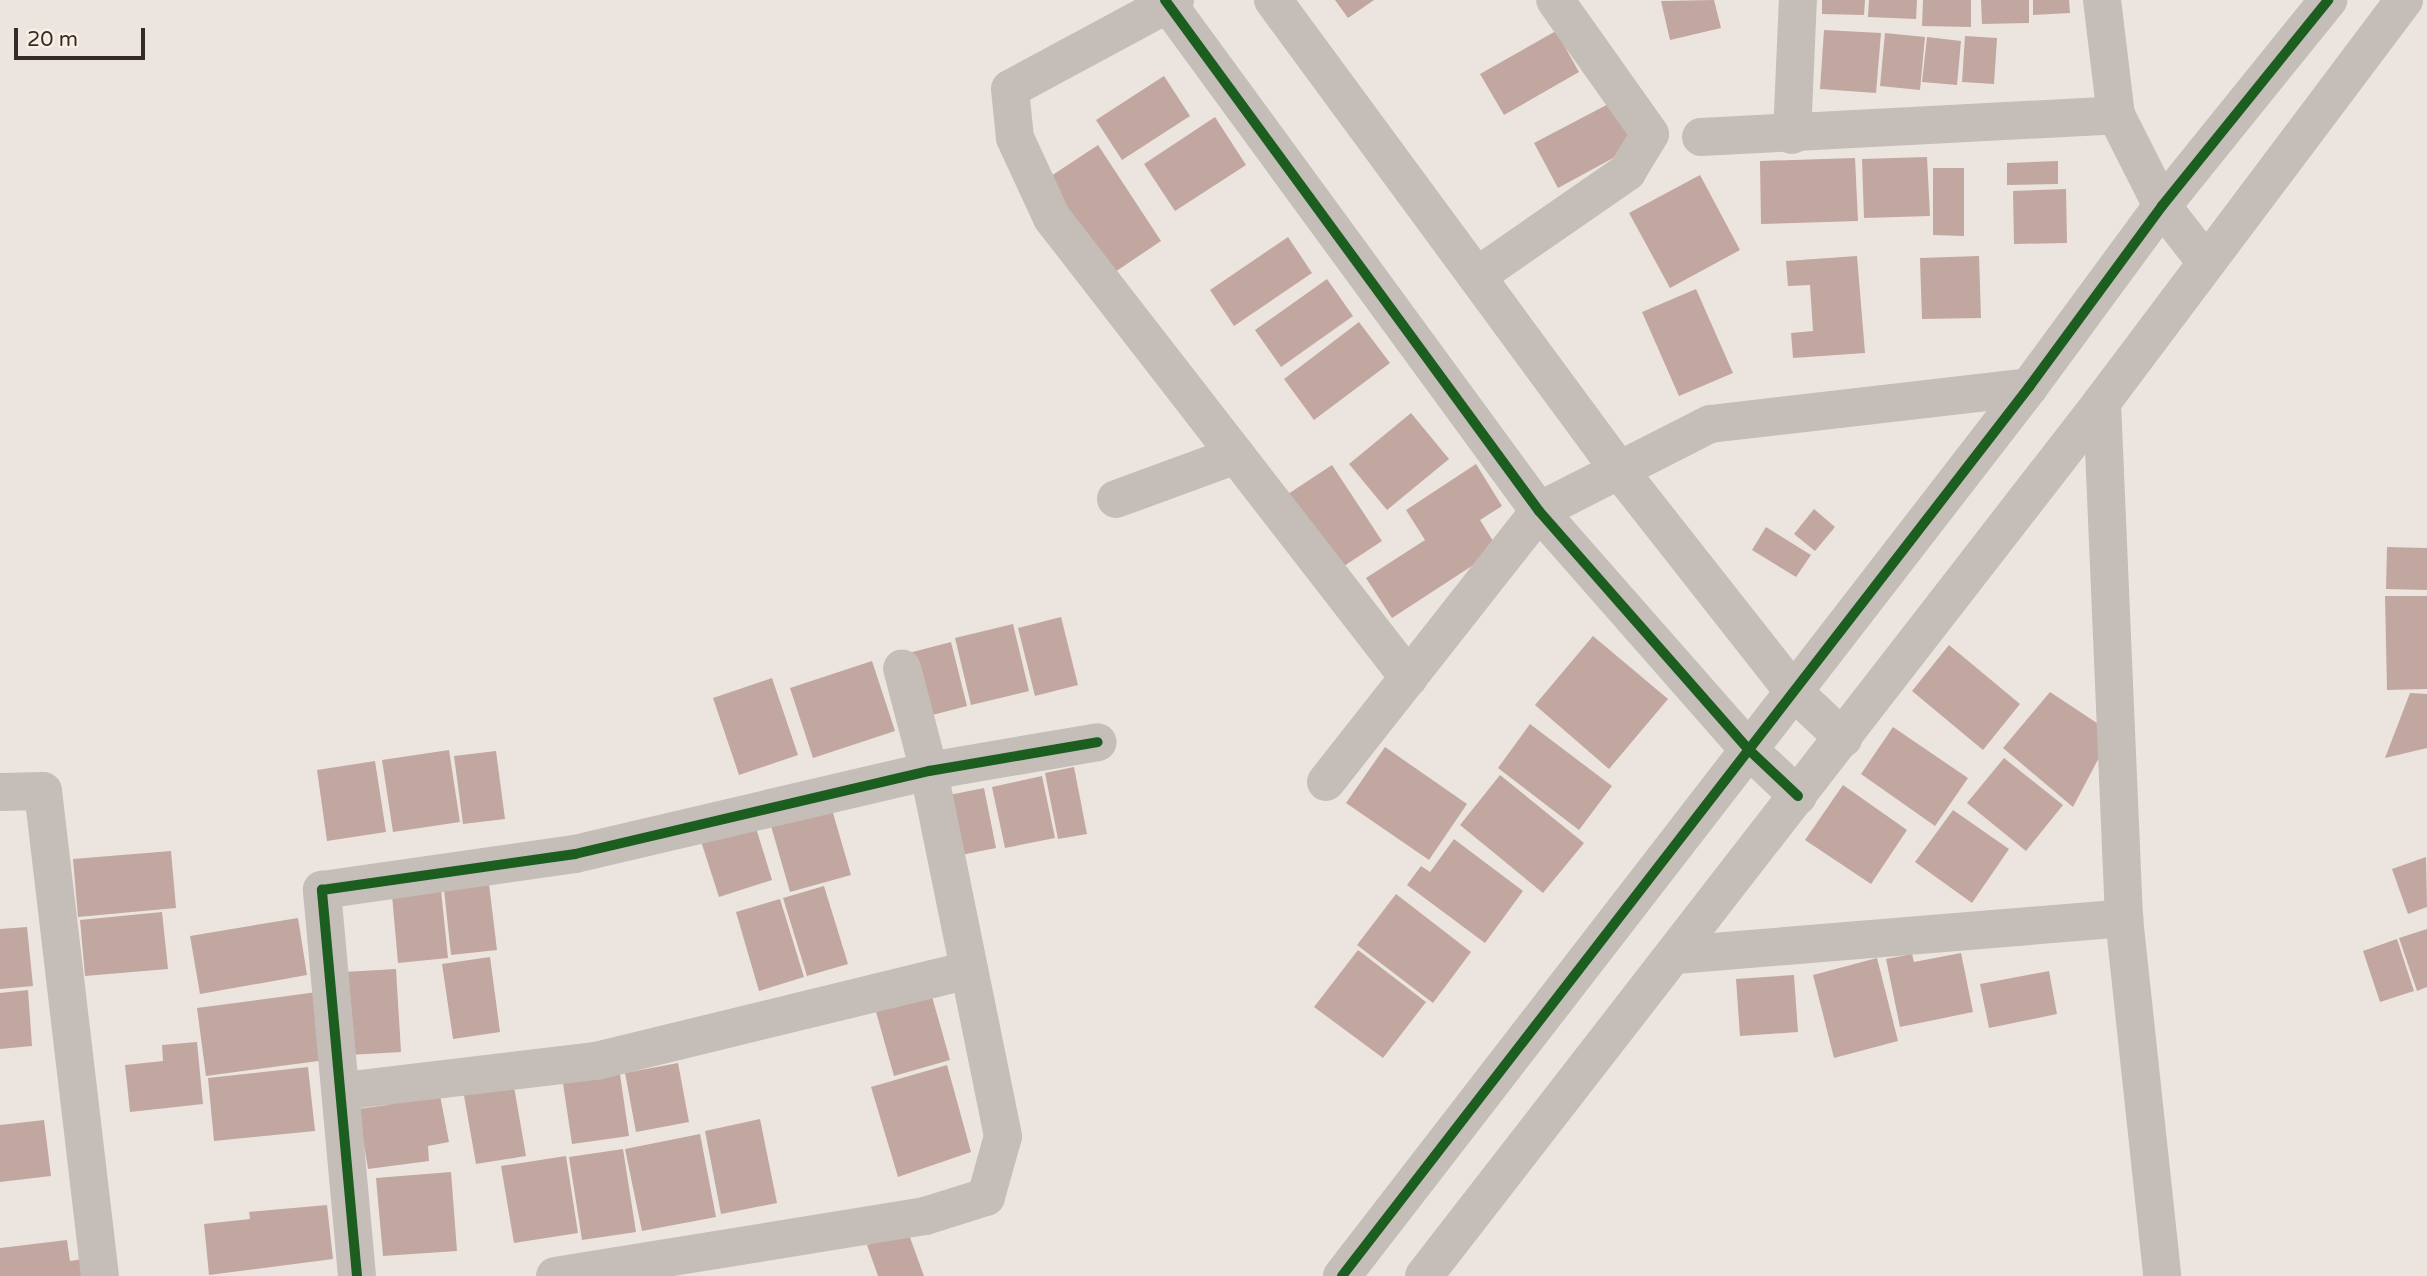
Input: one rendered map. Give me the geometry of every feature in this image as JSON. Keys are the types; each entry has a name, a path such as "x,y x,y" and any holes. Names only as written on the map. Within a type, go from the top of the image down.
{"street":[{"path":"1273,0 1619,470 1794,691 1843,738"},
{"path":"1476,276 1628,172 1650,134 1555,0"},
{"path":"1792,135 1798,0"},
{"path":"2102,0 2116,115 2162,206 2205,261"},
{"path":"1342,1276 1747,748 2029,387 2162,206 2328,0"},
{"path":"1424,1276 1676,955 2102,402 2205,261 2404,0"},
{"path":"1409,678 1052,218 1015,138 1010,89 1170,1 1539,510 1747,748 1798,796"},
{"path":"1701,137 1792,135 2116,115"},
{"path":"1326,782 1539,510 1710,424 2029,387"},
{"path":"2102,402 2124,918 2162,1276"},
{"path":"1116,499 1236,455"},
{"path":"555,1276 925,1216 986,1197 1003,1136 929,771 902,668"},
{"path":"357,1276 343,1091 322,890 575,854 929,771 1098,743"},
{"path":"0,792 43,791 100,1276"},
{"path":"1676,955 2124,918"},
{"path":"343,1091 596,1061 969,970"}],"building":[{"path":"1335,0 1374,0 1348,18"},
{"path":"1714,0 1721,28 1670,40 1661,1"},
{"path":"1822,0 1865,0 1864,15 1822,14"},
{"path":"1869,0 1917,0 1916,19 1868,17"},
{"path":"1923,0 1971,0 1971,27 1922,26"},
{"path":"1981,0 2029,0 2029,23 1982,24"},
{"path":"2033,0 2069,0 2070,13 2033,15"},
{"path":"1824,30 1881,33 1876,93 1820,89"},
{"path":"1556,31 1579,72 1504,115 1480,74"},
{"path":"1885,33 1925,37 1920,90 1880,86"},
{"path":"1965,36 1997,38 1994,84 1962,82"},
{"path":"1927,37 1961,41 1957,85 1922,82"},
{"path":"1164,76 1190,116 1122,160 1096,120"},
{"path":"1616,100 1639,144 1558,188 1534,143"},
{"path":"1215,117 1246,165 1175,211 1144,164"},
{"path":"1098,145 1161,241 1109,276 1045,180"},
{"path":"1927,157 1930,216 1864,218 1862,159"},
{"path":"1855,158 1858,221 1761,224 1760,161"},
{"path":"2058,161 2058,184 2007,185 2007,163"},
{"path":"1933,168 1964,168 1964,236 1933,235"},
{"path":"1700,175 1740,250 1670,288 1629,213"},
{"path":"2066,189 2067,243 2014,244 2013,191"},
{"path":"1288,237 1312,273 1234,326 1210,290"},
{"path":"1857,256 1865,353 1793,358 1791,333 1813,331 1810,285 1788,286 1786,261"},
{"path":"1979,256 1981,318 1922,319 1920,258"},
{"path":"1327,279 1353,316 1281,367 1255,330"},
{"path":"1696,289 1733,373 1679,396 1642,312"},
{"path":"1359,322 1390,363 1314,420 1284,379"},
{"path":"1411,413 1449,459 1387,510 1349,464"},
{"path":"1476,464 1502,506 1480,520 1498,549 1392,618 1366,578 1425,540 1406,510"},
{"path":"1332,465 1382,541 1335,572 1285,496"},
{"path":"1814,509 1835,527 1815,551 1794,534"},
{"path":"1766,527 1811,555 1796,577 1752,550"},
{"path":"2387,547 2427,548 2427,590 2386,589"},
{"path":"2385,596 2427,596 2427,689 2387,690"},
{"path":"1061,617 1078,685 1035,696 1018,628"},
{"path":"1013,624 1029,691 971,705 955,638"},
{"path":"1593,636 1668,699 1609,769 1535,705"},
{"path":"951,642 967,706 921,718 905,654"},
{"path":"1949,645 2020,704 1983,750 1912,691"},
{"path":"872,661 895,731 813,758 790,688"},
{"path":"772,678 798,755 739,775 713,698"},
{"path":"2050,692 2112,733 2073,807 2003,748"},
{"path":"2410,693 2427,694 2427,748 2385,758"},
{"path":"1530,724 1612,786 1579,830 1498,768"},
{"path":"1893,727 1968,778 1935,826 1861,774"},
{"path":"1385,747 1467,804 1429,860 1346,803"},
{"path":"449,750 460,822 393,832 382,760"},
{"path":"496,751 505,819 463,824 454,756"},
{"path":"2004,758 2063,805 2026,851 1967,803"},
{"path":"375,761 386,832 327,841 317,770"},
{"path":"1074,767 1087,834 1058,839 1045,773"},
{"path":"1500,775 1584,843 1543,893 1460,825"},
{"path":"1042,776 1055,838 1005,848 992,787"},
{"path":"1843,785 1907,830 1871,884 1805,840"},
{"path":"984,788 996,848 961,855 949,795"},
{"path":"831,806 851,875 790,892 769,819"},
{"path":"1953,810 2009,849 1972,903 1915,862"},
{"path":"753,818 772,880 719,897 699,835"},
{"path":"1454,839 1523,891 1485,943 1407,885 1421,866 1430,872"},
{"path":"171,851 176,908 78,917 73,859"},
{"path":"2426,857 2427,907 2408,914 2392,869"},
{"path":"488,876 497,950 451,955 443,881"},
{"path":"440,880 448,958 398,963 391,884"},
{"path":"824,886 848,964 807,976 783,898"},
{"path":"1396,894 1471,952 1433,1003 1357,945"},
{"path":"780,899 804,977 759,991 736,912"},
{"path":"162,912 168,969 85,976 80,920"},
{"path":"298,918 307,975 200,994 190,936"},
{"path":"27,927 33,986 0,989 0,929"},
{"path":"2427,929 2427,987 2417,991 2399,938"},
{"path":"2397,939 2414,991 2380,1002 2363,951"},
{"path":"1358,950 1426,1002 1383,1058 1314,1007"},
{"path":"1961,953 1973,1012 1900,1027 1886,959 1912,954 1914,962"},
{"path":"490,957 500,1032 453,1039 442,964"},
{"path":"1877,958 1898,1041 1834,1058 1813,975"},
{"path":"396,969 401,1052 349,1055 344,972"},
{"path":"2049,971 2057,1014 1989,1028 1980,984"},
{"path":"1794,975 1798,1032 1740,1036 1736,979"},
{"path":"929,986 950,1060 894,1076 873,1001"},
{"path":"28,990 32,1046 0,1049 0,993"},
{"path":"317,992 326,1060 206,1076 197,1008"},
{"path":"197,1042 203,1104 130,1112 125,1065 163,1061 162,1045"},
{"path":"618,1061 629,1136 572,1144 561,1070"},
{"path":"678,1063 689,1122 636,1132 625,1073"},
{"path":"947,1065 971,1152 898,1177 871,1087"},
{"path":"308,1067 315,1131 214,1141 208,1078"},
{"path":"513,1081 526,1156 476,1164 463,1090"},
{"path":"438,1085 449,1142 428,1146 429,1161 368,1169 358,1109 387,1105"},
{"path":"760,1119 777,1203 721,1214 705,1131"},
{"path":"44,1120 51,1176 0,1182 0,1125"},
{"path":"700,1134 716,1217 642,1231 625,1149"},
{"path":"623,1149 636,1232 582,1240 569,1157"},
{"path":"566,1156 578,1233 514,1243 501,1166"},
{"path":"451,1172 457,1251 383,1256 376,1178"},
{"path":"327,1205 333,1259 209,1275 204,1224 250,1219 249,1212"},
{"path":"908,1232 924,1276 878,1276 867,1245"},
{"path":"67,1240 70,1261 89,1258 92,1276 0,1276 0,1248"}],"cycle path":[{"path":"1165,0 1539,511 1747,748 1798,796"},
{"path":"1342,1276 2029,387 2162,206 2328,0"},
{"path":"357,1276 322,890 575,854 929,771 1098,742"}]}
